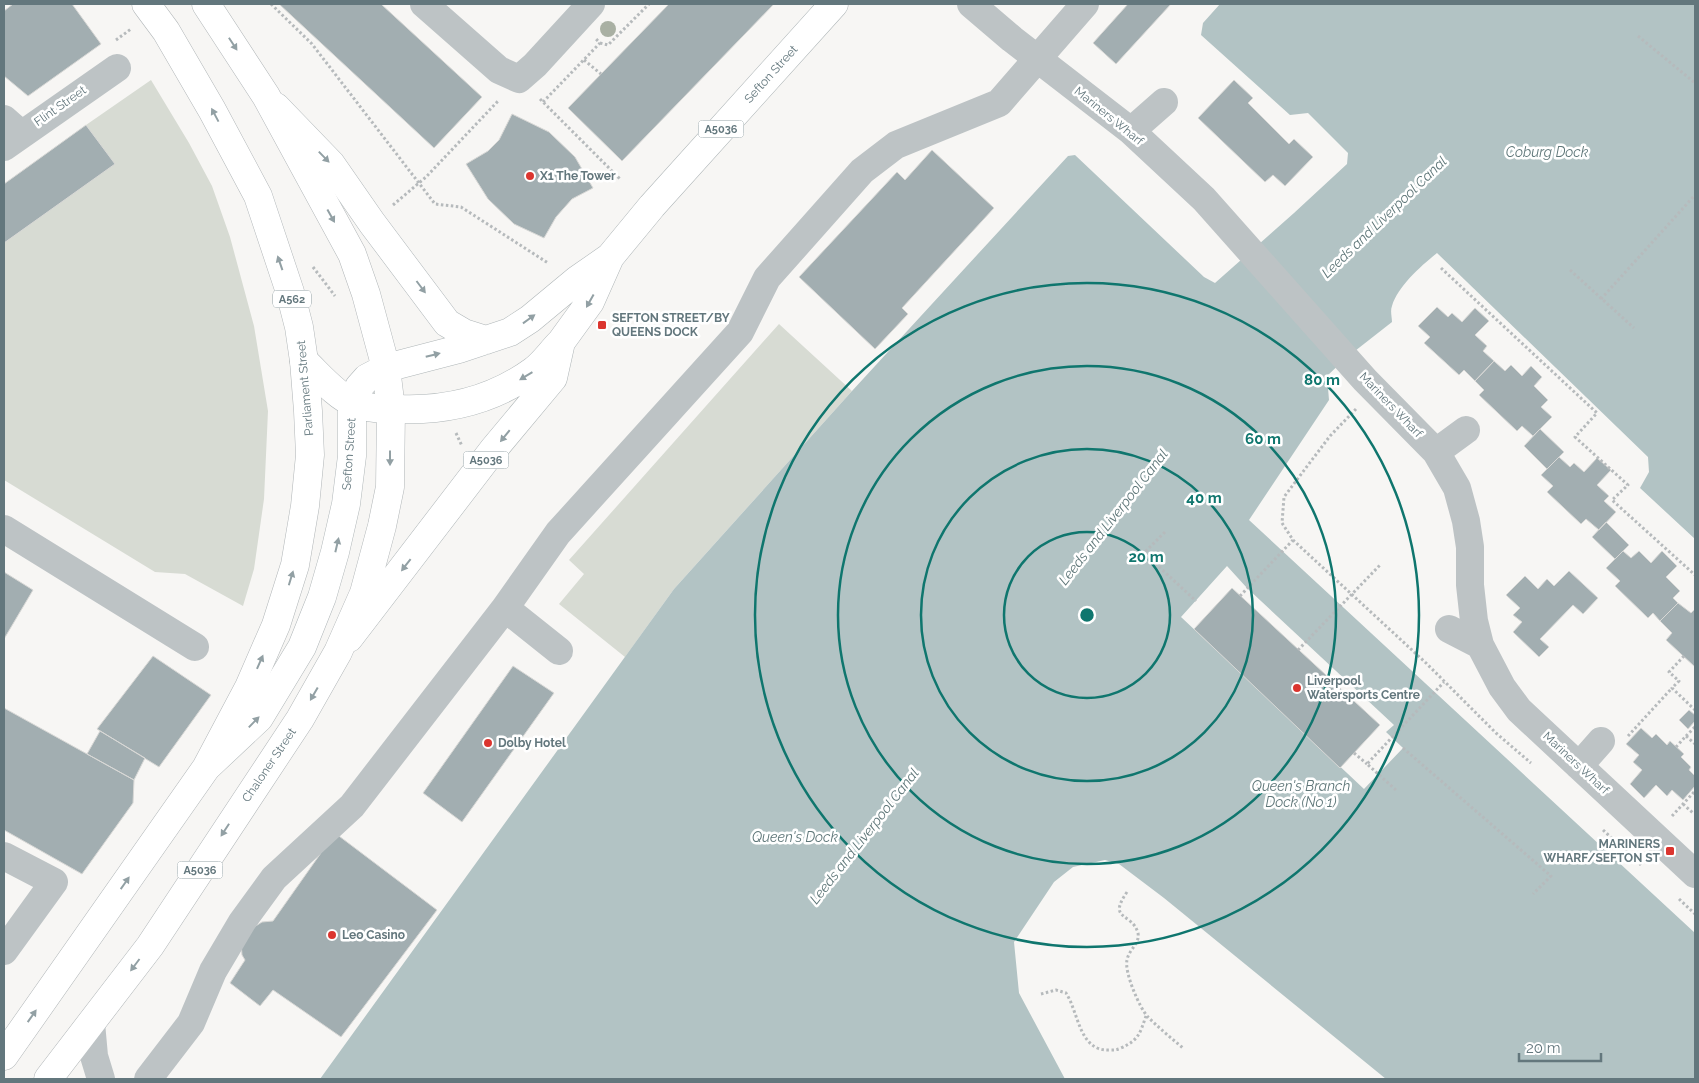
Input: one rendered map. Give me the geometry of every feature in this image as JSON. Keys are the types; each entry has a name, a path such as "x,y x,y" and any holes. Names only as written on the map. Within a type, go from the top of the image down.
{"main road":[{"name":"Parliament Street","path":"146,4 166,31 212,110 258,196 290,292 299,327 304,361 310,455 305,506 295,565 276,625 249,687 206,768"},
{"path":"206,4 266,96 352,254 366,294 386,368 391,409"},
{"name":"Sefton Street","path":"338,652 493,450 553,378 560,342 590,302 610,257 652,206 834,4"},
{"path":"266,96 332,164 372,223 447,323 464,333 486,340"},
{"name":"Sefton Street","path":"206,768 259,718 302,648 322,597 346,504 352,456 352,403 359,387 367,378 386,368 510,332 530,319 577,280 610,257"},
{"name":"A5036","path":"304,361 330,387 352,403 377,409 418,410 450,408 473,402 506,388 535,370 560,342"},
{"name":"Chaloner Street","path":"48,1079 150,946 300,719 338,652 364,593 382,526 390,487 391,409"},
{"name":"A5036","path":"4,1056 206,768"}],"street":[{"path":"424,4 499,70 519,78 535,66 591,4"},
{"name":"Mariners Wharf","path":"971,4 1012,39 1130,131 1204,199 1241,238 1362,392 1436,452 1457,488 1466,520 1470,547 1470,585 1474,620 1480,645 1502,687 1519,710 1695,874"},
{"path":"148,1079 191,1023 214,971 242,922 274,878 352,806 505,608 558,533 740,332 768,278 862,170 896,146 999,103 1085,4"},
{"name":"Flint Street","path":"10,133 117,68"},
{"path":"1130,131 1164,102"},
{"path":"1436,452 1466,430"},
{"path":"4,528 195,646"},
{"path":"505,608 559,651"},
{"path":"1449,629 1480,645"},
{"path":"1579,766 1611,741"},
{"path":"4,856 54,882 4,951"},
{"path":"91,1023 94,1056 102,1079"}],"path":[{"path":"271,4 312,44 435,204 461,207 548,263"},
{"path":"600,43 608,45 649,4"},
{"path":"1638,36 1695,83"},
{"path":"584,60 601,74"},
{"path":"387,210 444,158 519,78 621,180"},
{"path":"543,102 562,83"},
{"path":"1601,299 1695,194"},
{"path":"313,267 336,297"},
{"path":"1441,268 1597,413 1576,437 1628,485 1612,500 1695,576"},
{"path":"1570,270 1634,328"},
{"path":"1362,392 1284,497 1282,523 1293,540 1350,595 1496,733 1537,767"},
{"path":"1166,532 1144,553 1196,601"},
{"path":"1240,596 1293,540"},
{"path":"1298,650 1381,564"},
{"path":"1611,741 1679,681 1670,672 1684,656"},
{"path":"1367,764 1444,682"},
{"path":"1672,688 1695,710"},
{"path":"1676,747 1695,726"},
{"path":"1686,736 1695,744"},
{"path":"1403,748 1551,876 1533,894"},
{"path":"1354,753 1396,790"},
{"path":"1667,822 1695,792"},
{"path":"1683,804 1693,813"},
{"path":"1600,826 1643,866"},
{"path":"1127,892 1120,902 1119,910 1123,917 1133,922 1138,933 1138,942 1129,952 1126,962 1128,974 1146,1016 1182,1048"},
{"path":"1679,898 1695,914"},
{"path":"1041,994 1056,990 1066,993 1071,1001 1082,1032 1090,1045 1101,1051 1118,1050 1131,1044 1139,1037 1146,1016"}],"shaded area":[{"path":"151,80 189,143 212,186 230,237 254,326 268,411 264,499 254,569 243,606 185,574 155,572 4,480 4,243 114,164 86,125"},
{"path":"779,324 852,391 674,589 625,657 559,604 584,574 569,560"}],"water":[{"path":"1220,4 1695,4 1695,539 1640,488 1649,472 1648,457 1437,253 1417,270 1399,291 1391,308 1392,322 1346,358 1327,376 1329,400 1249,520 1695,933 1695,1079 1386,1079 1164,898 1119,864 1105,860 1073,867 1054,882 1014,942 1019,993 1065,1079 320,1079 674,589 852,391 1068,156 1075,155 1204,277 1215,283 1347,164 1348,153 1308,113 1290,115 1201,35 1203,23"}],"pier":[{"name":"Liverpool Watersports Centre","path":"1227,566 1247,588 1394,725 1386,732 1403,748 1364,789 1181,617"}],"building":[{"path":"13,4 72,4 101,44 28,96 4,76 4,11"},
{"path":"279,4 381,4 482,97 434,148"},
{"path":"669,4 774,4 622,161 568,108"},
{"path":"1128,4 1171,4 1116,64 1093,43"},
{"path":"1234,80 1253,98 1248,103 1289,144 1294,139 1313,157 1285,186 1273,175 1265,182 1198,118"},
{"name":"X1 The Tower","path":"512,114 549,132 575,157 593,188 572,199 556,217 544,238 514,224 488,199 466,164 488,151 499,140"},
{"path":"86,125 115,164 4,243 4,184"},
{"path":"932,150 994,208 902,308 908,314 875,349 799,277 897,172 905,180"},
{"path":"1437,307 1448,317 1452,313 1462,322 1475,308 1489,321 1475,335 1487,346 1483,351 1494,361 1475,381 1464,370 1459,375 1424,343 1430,337 1418,326"},
{"path":"1494,361 1505,371 1511,365 1522,376 1531,366 1542,377 1534,386 1548,400 1541,407 1552,417 1533,436 1522,426 1517,431 1479,395 1484,390 1475,381"},
{"path":"1540,429 1564,452 1547,469 1524,446"},
{"path":"1559,457 1570,467 1574,463 1584,472 1597,458 1611,470 1597,485 1609,496 1604,501 1616,512 1599,530 1586,519 1581,524 1547,492 1553,486 1541,475"},
{"path":"1606,522 1629,545 1615,559 1592,537"},
{"path":"1623,551 1631,558 1639,551 1651,563 1662,551 1677,566 1666,577 1680,591 1673,598 1678,603 1660,621 1653,613 1648,618 1615,586 1620,581 1606,568"},
{"path":"1569,571 1598,598 1583,614 1573,605 1540,639 1549,647 1539,657 1513,632 1522,622 1513,615 1520,608 1506,595 1525,576 1538,589 1547,579 1554,586"},
{"path":"4,572 33,590 4,639"},
{"name":"Liverpool Watersports Centre","path":"1232,588 1380,725 1340,768 1194,629"},
{"path":"1678,603 1691,613 1695,609 1695,667 1666,640 1672,633 1660,621"},
{"path":"153,656 211,695 159,767 97,729"},
{"name":"Dolby Hotel","path":"513,666 554,693 462,822 423,793"},
{"path":"4,708 134,780 133,803 82,874 4,830"},
{"path":"1689,710 1695,715 1695,721 1688,729 1679,720"},
{"path":"1641,728 1652,738 1656,734 1667,745 1670,741 1684,754 1681,757 1691,767 1689,770 1695,776 1695,786 1683,800 1672,790 1667,796 1656,785 1644,798 1630,784 1642,770 1633,762 1639,755 1626,744"},
{"path":"100,731 145,758 134,780 87,754"},
{"name":"Leo Casino","path":"335,833 437,910 341,1037 273,990 260,1006 230,983 245,960 242,955 241,942 251,929 262,922 273,921"}],"place":[{"name":"X1 The Tower","path":"530,176"},
{"name":"SEFTON STREET/BY QUEENS DOCK","path":"602,325"},
{"name":"Liverpool Watersports Centre","path":"1297,688"},
{"name":"Dolby Hotel","path":"488,743"},
{"name":"MARINERS WHARF/SEFTON ST","path":"1670,851"},
{"name":"Leo Casino","path":"332,935"}],"water label":[{"name":"Coburg Dock","path":"1547,152"},
{"name":"Leeds and Liverpool Canal","path":"1384,217"},
{"name":"Leeds and Liverpool Canal","path":"1113,517"},
{"name":"Queen's Branch Dock (No 1)","path":"1301,794"},
{"name":"Leeds and Liverpool Canal","path":"864,836"},
{"name":"Queen's Dock","path":"795,837"}]}
